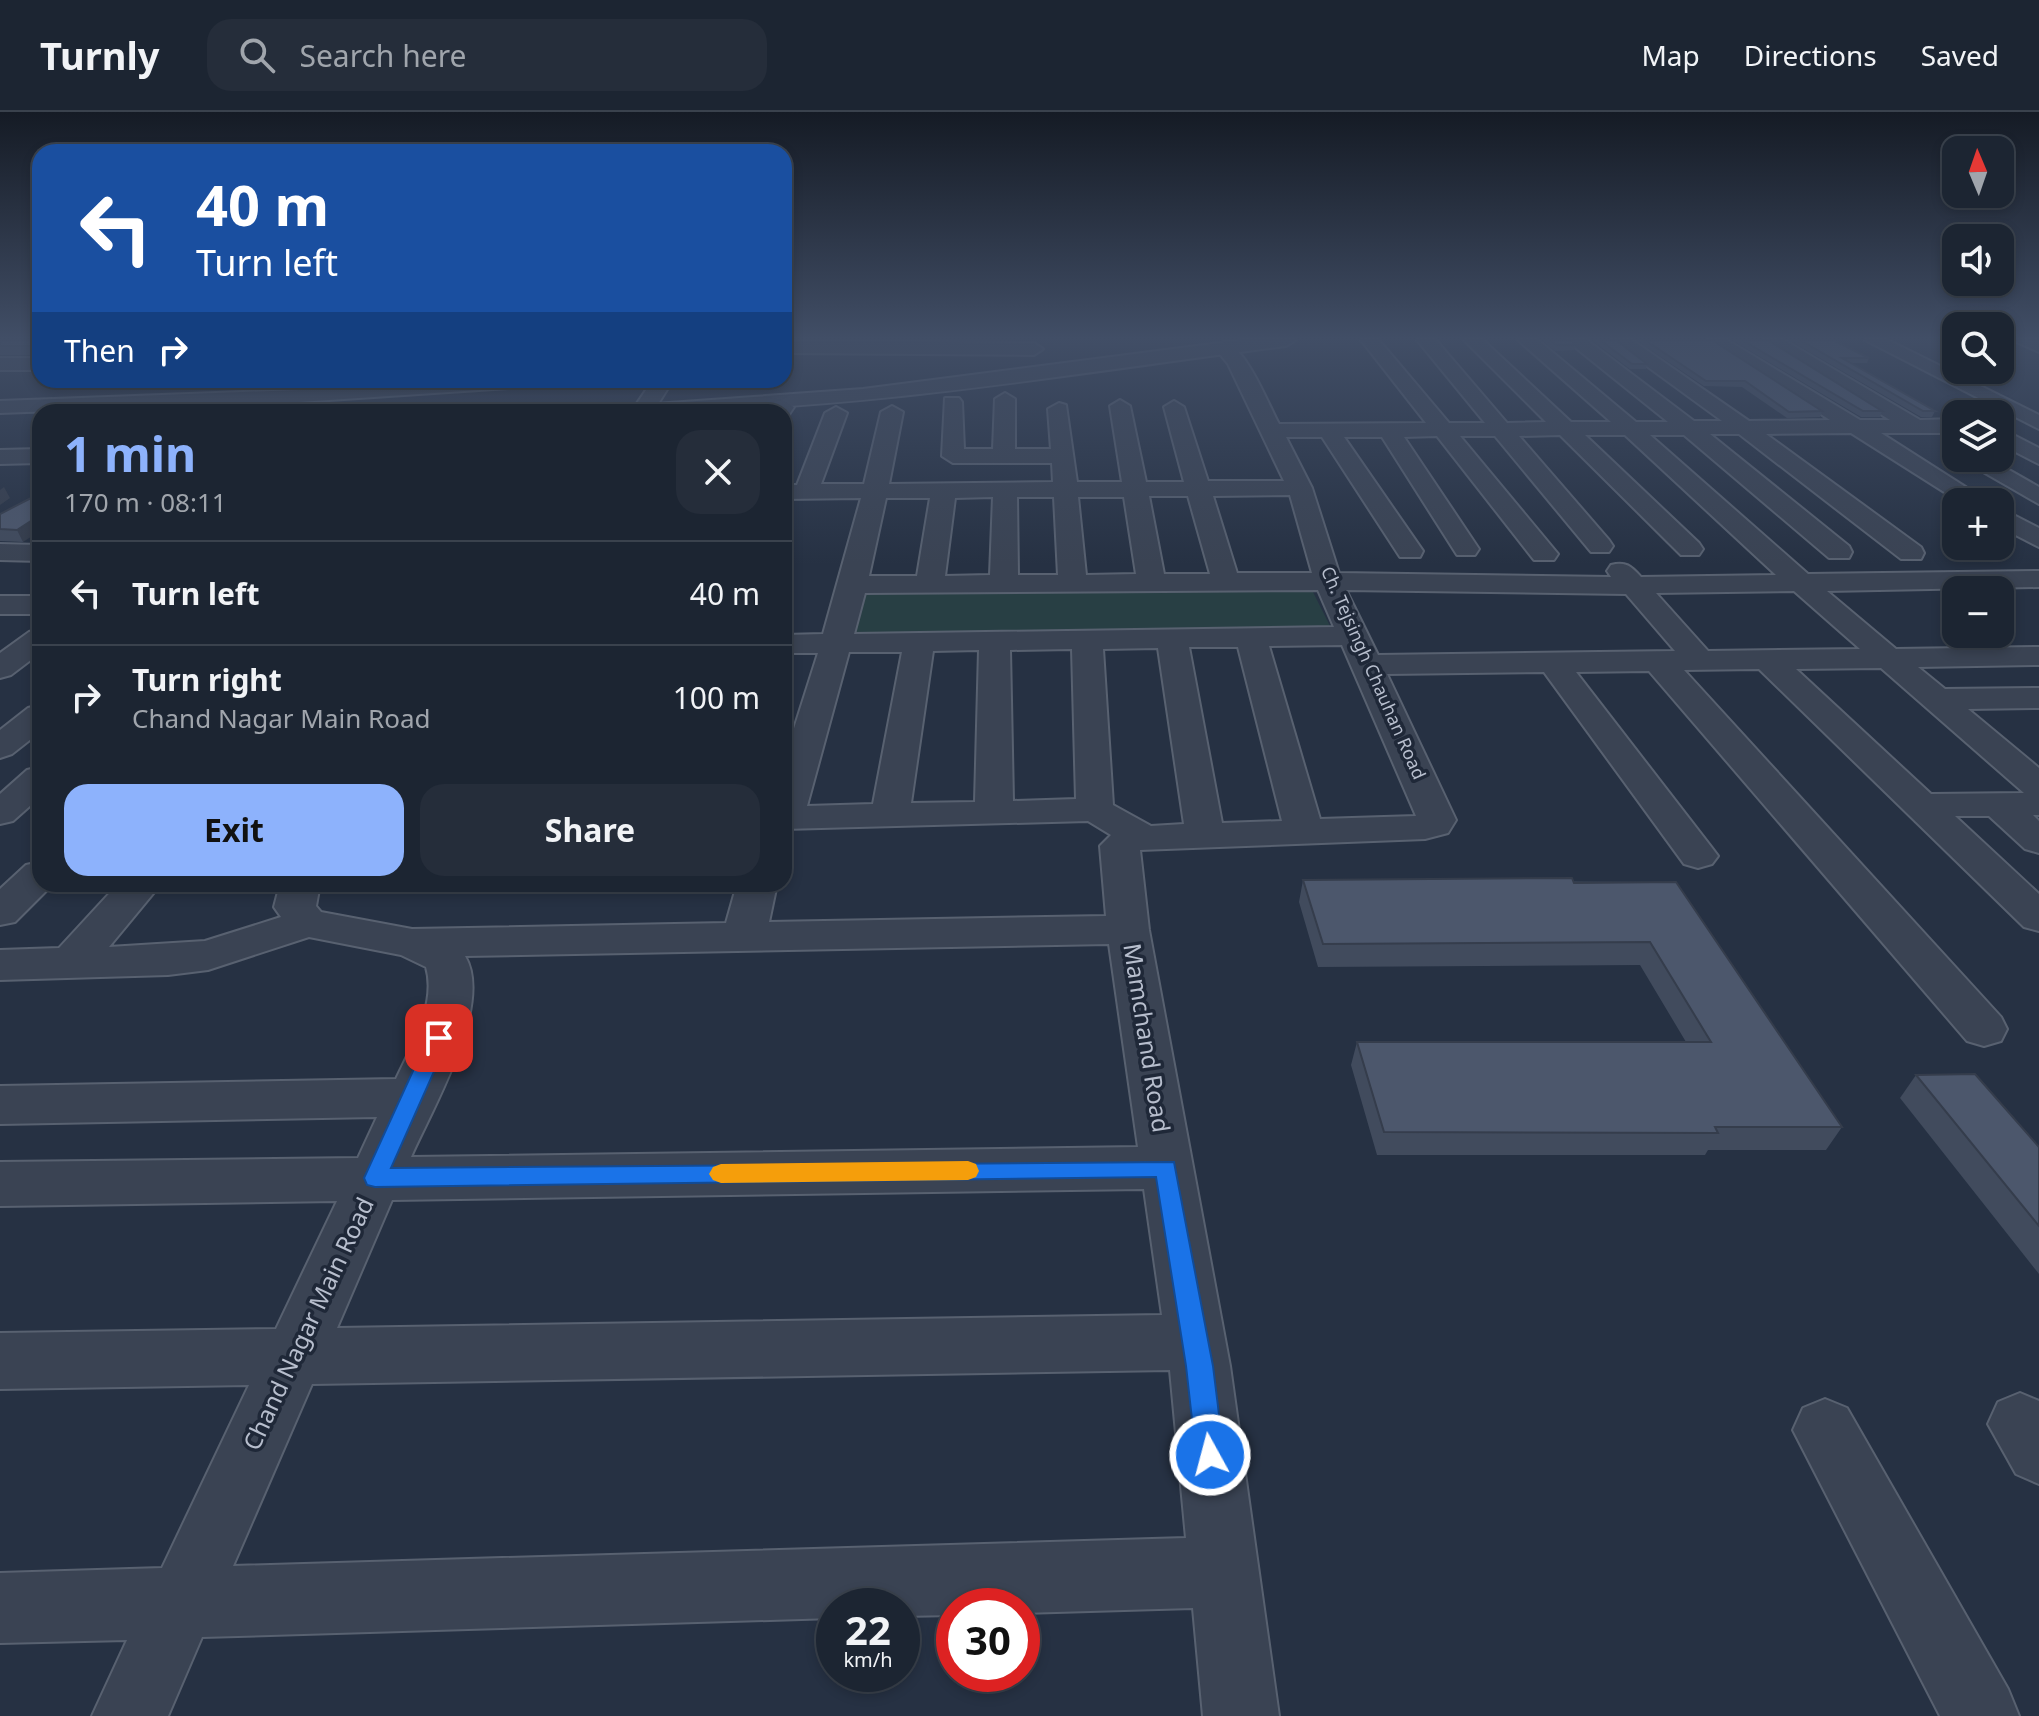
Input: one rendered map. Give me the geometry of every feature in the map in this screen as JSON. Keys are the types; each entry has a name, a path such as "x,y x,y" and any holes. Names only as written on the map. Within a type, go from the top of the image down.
{"street":[{"path":"835,415 795,492 1300,488"},
{"path":"792,793 853,585 891,415"},
{"path":"951,415 950,453 961,457 1064,456"},
{"path":"1002,415 1004,456"},
{"path":"1060,415 1073,583"},
{"path":"1122,415 1152,583"},
{"path":"1176,415 1226,582"},
{"name":"Ch. Tejsingh Chauhan Road","path":"1262,415 1300,488 1328,581 1436,813 1434,825 1304,832"},
{"path":"1430,415 1544,554"},
{"path":"1490,415 1700,661"},
{"path":"1550,415 1690,549"},
{"path":"1615,415 1800,582 2039,787"},
{"path":"1671,415 1839,552"},
{"path":"1724,415 1911,553"},
{"path":"1835,415 1954,488"},
{"path":"1897,415 1942,441"},
{"path":"2021,415 2039,424"},
{"path":"1270,431 1916,426 1942,420"},
{"path":"2014,425 2039,424"},
{"path":"1328,429 1410,551"},
{"path":"1388,429 1466,549"},
{"path":"2014,443 2039,457"},
{"path":"0,448 32,447"},
{"path":"0,457 32,456"},
{"path":"1995,472 2039,497"},
{"path":"930,584 944,490"},
{"path":"1004,583 1005,490"},
{"path":"2014,524 2039,539"},
{"path":"5,552 32,538"},
{"path":"5,552 32,553"},
{"path":"853,585 1328,581 1633,584 2039,579"},
{"path":"792,644 1353,636"},
{"path":"792,818 1095,810 1143,837 1304,832 1251,637"},
{"path":"1172,639 1205,835"},
{"path":"1087,641 1095,810"},
{"path":"994,815 995,642"},
{"path":"890,817 919,643"},
{"path":"0,668 32,644"},
{"path":"1367,665 2039,656"},
{"path":"1768,660 2039,917"},
{"path":"1658,661 1984,1029"},
{"path":"1553,663 1698,856"},
{"path":"1936,699 2039,698"},
{"path":"0,747 32,721"},
{"path":"0,747 32,748"},
{"path":"0,813 32,785"},
{"path":"1998,804 2039,841"},
{"path":"1921,805 2039,804"},
{"name":"Mamchand Road","path":"1143,837 1125,839 1120,846 1128,930 1194,1342 1241,1716"},
{"path":"0,912 32,882"},
{"path":"70,964 134,892"},
{"path":"744,937 755,892"},
{"path":"0,965 208,955 304,904 412,943 1128,930"},
{"name":"Chand Nagar Main Road","path":"130,1716 439,1038 451,991 449,971 442,957 412,943"},
{"path":"0,1105 411,1098"},
{"path":"0,1184 1166,1168"},
{"path":"0,1361 1194,1342"},
{"path":"1825,1430 1981,1716"},
{"path":"0,1608 1224,1572"}],"green space":[{"path":"1308,582 1335,636 846,645 859,590"}],"building":[{"path":"32,498 32,520 17,530 0,529 0,514"},
{"path":"1572,878 1574,883 1676,882 1842,1127 1715,1127 1718,1133 1384,1132 1357,1042 1711,1042 1650,942 1323,944 1303,880"},
{"path":"1975,1074 2039,1147 2039,1226 1916,1075"}],"slow traffic":[{"path":"721,1174 968,1171"}],"route":[{"path":"439,1038 375,1178 1166,1168 1200,1366 1210,1455"}]}
